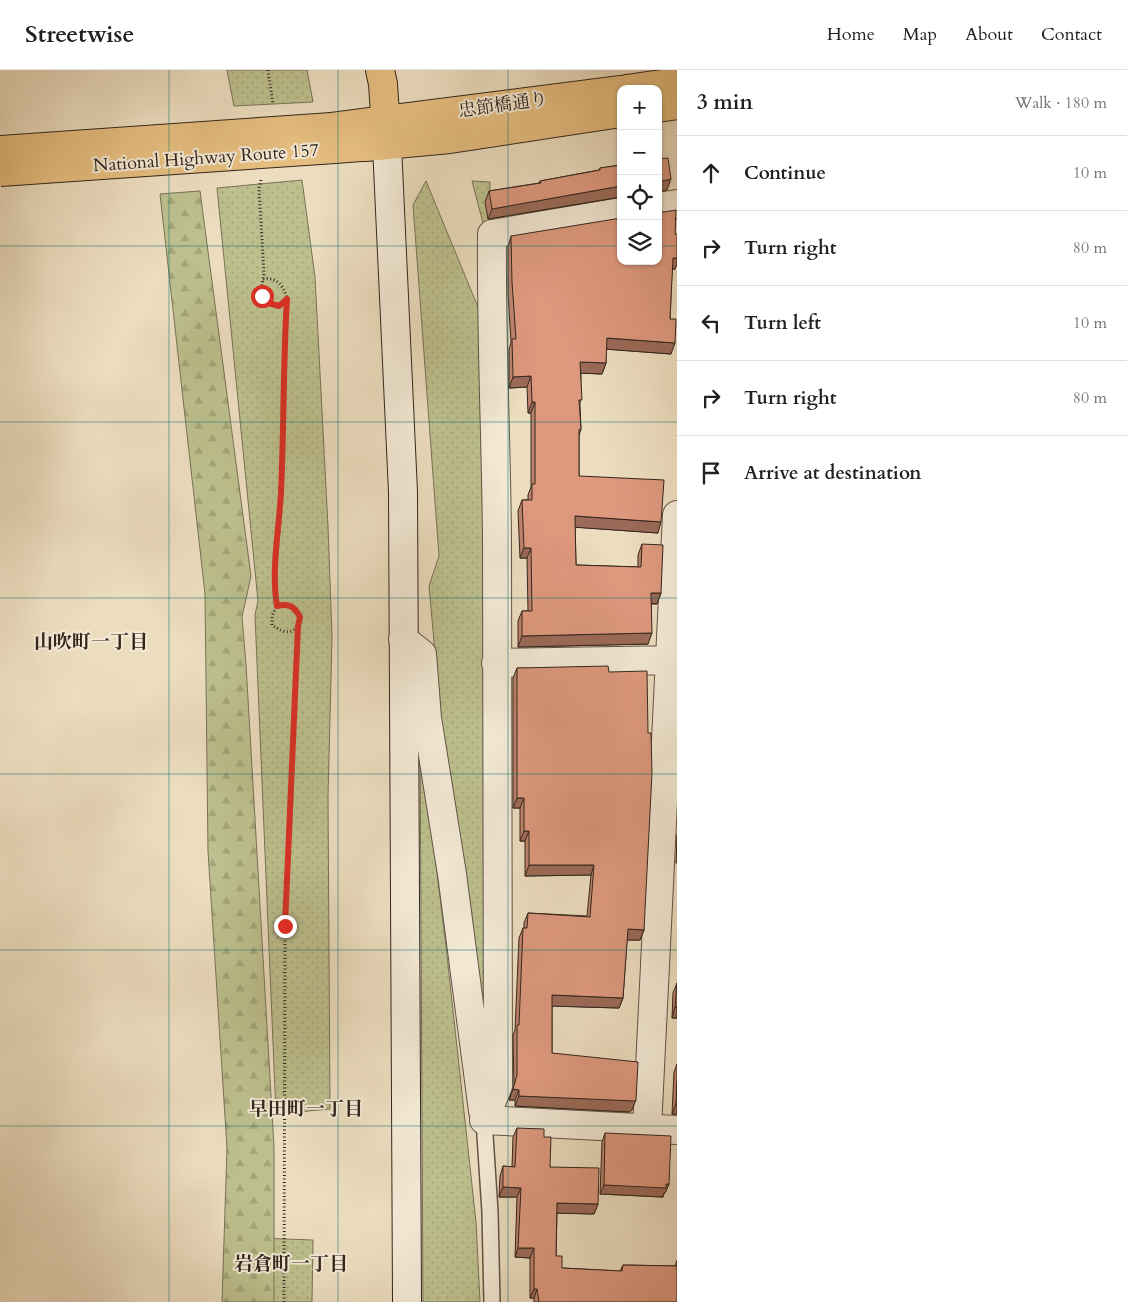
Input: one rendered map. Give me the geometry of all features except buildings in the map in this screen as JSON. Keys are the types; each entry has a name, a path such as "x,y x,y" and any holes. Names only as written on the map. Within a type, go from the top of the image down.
{"main road":[{"path":"334,138 386,133 384,84 380,70"},
{"path":"655,85 677,82"},
{"name":"忠節橋通り","path":"386,133 617,91"},
{"path":"662,107 677,105"},
{"name":"忠節橋通り","path":"386,133 450,139 617,114"},
{"name":"National Highway Route 157","path":"0,150 334,138"},
{"name":"National Highway Route 157","path":"0,172 334,138"}],"street":[{"path":"386,133 403,492 407,1302"},
{"path":"662,206 677,204"},
{"path":"484,1120 498,1086 496,453 492,234 617,213"},
{"path":"647,1129 674,660 677,515"},
{"path":"403,639 422,654 427,718 452,874 484,1120"},
{"path":"496,663 674,660"},
{"path":"484,1120 677,1130"}],"lane":[{"path":"484,1120 490,1212 492,1302"}],"path":[{"path":"268,70 273,104"},
{"path":"259,189 264,274 262,296 265,302 279,306 287,299"},
{"path":"263,279 270,278 277,281 284,288 287,299 280,521 274,589 277,606 272,616 272,625 281,632 291,632 298,626"},
{"path":"277,606 286,604 296,609 300,617 298,626 285,926 284,1302"}],"green space":[{"path":"227,70 307,70 313,102 234,106"},
{"path":"302,180 315,277 332,637 328,797 330,1109 276,1114 255,615 258,601 217,188"},
{"path":"426,181 480,312 492,984 482,996 460,871 443,743 429,586 439,556 413,205"},
{"path":"472,181 490,182 489,246"},
{"path":"200,191 251,576 242,617 274,1147 274,1302 222,1302 227,1148 208,851 205,594 160,194"},
{"path":"420,734 446,946 476,1222 480,1302 423,1302"},
{"path":"257,1238 313,1240 312,1302 257,1302"}],"district":[{"name":"山吹町一丁目","path":"91,642"},
{"name":"早田町一丁目","path":"306,1109"},
{"name":"岩倉町一丁目","path":"291,1264"}],"route":[{"path":"262,296 265,302 279,306 287,299 280,521 274,589 277,606 286,604 296,609 300,617 298,626 285,926"}]}
